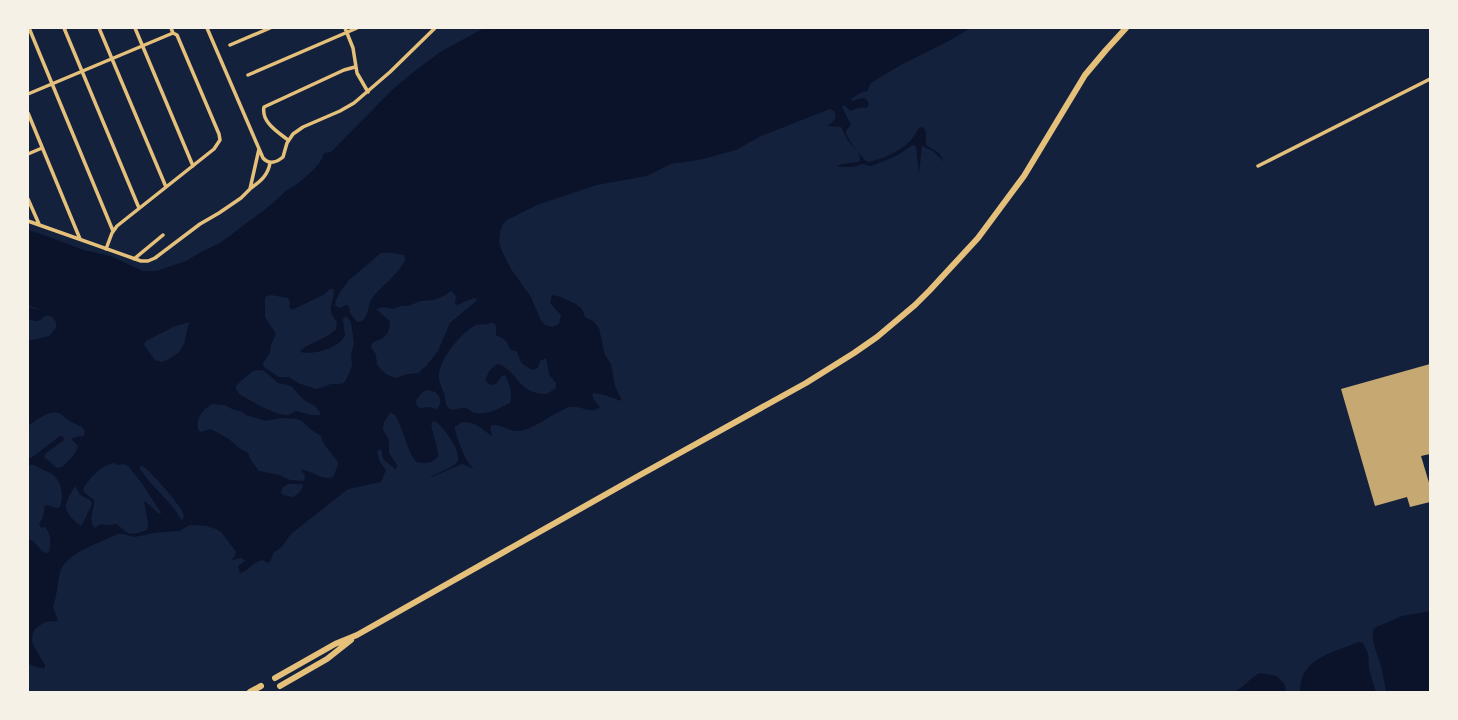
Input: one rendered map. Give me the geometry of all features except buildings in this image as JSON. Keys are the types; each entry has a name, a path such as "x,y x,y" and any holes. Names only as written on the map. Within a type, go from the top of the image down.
{"highway":[{"path":"280,686 327,659 357,636 640,475 806,383 877,337 910,310 982,233 1024,176 1085,75 1126,28"},
{"path":"275,678 335,644 357,636"},
{"path":"250,692 261,686"}],"street":[{"path":"29,28 113,231"},
{"path":"64,28 139,208"},
{"path":"99,28 166,188"},
{"path":"135,28 193,166"},
{"path":"106,249 113,231 139,208 166,188 220,143 221,138 177,35 173,33 171,28"},
{"path":"207,28 263,158 270,163 278,161 284,157 288,140 293,134 303,127 354,103 368,92 435,28"},
{"path":"230,45 270,28"},
{"path":"345,28 353,48 355,67 359,78 368,92"},
{"path":"248,75 357,28"},
{"path":"28,94 173,33"},
{"path":"288,140 274,129 267,121 264,115 264,107 355,67"},
{"path":"1258,166 1429,80"},
{"path":"28,113 80,239"},
{"path":"28,154 42,148"},
{"path":"250,189 259,149"},
{"path":"28,221 134,259 148,261 155,258 200,224 241,198 263,179 268,171 270,163"},
{"path":"28,199 39,224"},
{"path":"134,259 163,235"}],"water":[{"path":"484,28 971,28 901,65 870,84 868,91 862,92 851,99 852,101 862,98 866,99 869,104 867,108 860,108 851,111 844,105 842,107 851,125 846,131 847,136 868,162 896,152 913,138 919,128 924,128 926,132 926,145 939,153 944,162 933,151 922,146 919,174 916,146 913,145 896,156 871,166 862,164 854,167 837,167 841,164 858,162 860,161 860,157 847,139 841,127 827,126 835,118 834,111 830,109 759,137 736,150 699,160 671,164 647,176 597,185 537,205 507,220 503,224 500,231 499,242 501,249 511,269 531,297 541,320 545,325 552,327 559,324 561,315 550,303 552,295 561,297 576,304 582,309 585,317 593,321 599,328 605,355 611,364 615,386 622,401 594,393 592,395 594,400 600,407 597,409 589,410 578,407 570,407 532,427 519,431 492,425 490,427 492,436 476,424 462,422 455,427 455,429 465,456 474,469 462,464 432,477 430,477 453,466 458,461 457,451 451,439 439,424 435,421 432,422 431,425 438,457 428,463 416,462 410,452 398,420 395,415 390,413 384,422 383,429 389,440 389,453 397,465 396,470 383,459 381,449 379,450 377,452 380,462 386,470 381,482 348,489 291,534 281,548 274,552 270,562 267,563 263,560 259,561 240,573 238,566 245,561 241,558 231,560 235,556 236,552 221,532 206,526 190,525 179,531 154,533 135,537 117,534 70,558 61,570 53,606 58,621 45,622 33,632 33,645 45,665 45,668 36,667 28,663 28,538 43,552 48,553 50,547 50,536 45,527 41,528 39,524 43,517 45,506 48,505 56,508 60,507 62,493 60,485 55,477 51,473 36,466 28,465 28,458 31,458 62,436 64,439 63,441 46,453 44,457 57,468 62,467 72,458 78,446 71,439 84,436 85,431 82,427 68,420 62,415 53,412 44,415 28,426 28,341 49,336 56,328 56,322 51,316 45,316 37,321 28,319 28,307 43,311 28,305 28,230 84,250 110,256 143,271 156,271 186,261 220,243 268,207 286,190 290,189 309,174 321,160 324,153 331,152 391,91 440,52","holes":["381,253 404,255 405,260 402,265 395,275 372,298 366,316 361,321 357,322 350,313 349,306 346,305 339,308 335,305 340,292 349,280","330,289 333,289 331,310 337,322 336,329 328,336 306,346 300,352 318,352 331,348 341,341 345,336 343,319 346,316 351,322 354,343 351,355 352,365 344,383 331,384 316,389 298,383 289,377 279,377 264,367 263,363 270,353 271,345 276,334 265,317 265,297 271,295 288,298 290,302 289,307 292,310 323,295","451,291 456,296 455,304 457,305 474,298 477,299 450,323 438,351 427,365 418,373 395,378 386,374 377,365 376,354 371,348 372,343 383,338 389,329 390,321 376,309 383,307 393,309 401,306 408,306 421,301 434,300","189,322 184,344 178,353 169,359 162,362 155,360 144,345 146,341 173,327","494,323 496,326 496,335 505,340 511,350 516,351 524,365 533,370 538,368 540,361 546,358 549,375 556,383 556,388 547,394 529,390 523,386 510,371 497,364 489,371 485,381 491,385 496,384 501,377 505,375 510,388 510,403 494,411 486,413 475,413 466,408 448,408 439,378 439,372 442,364 450,349 462,335 474,326","253,371 264,371 278,383 292,387 304,400 315,406 320,412 320,415 312,415 296,411 288,415 279,414 262,407 239,394 236,386","427,390 431,390 437,394 440,399 437,409 429,407 420,408 416,403 420,395","212,404 225,405 246,415 266,421 281,418 297,419 321,436 323,443 338,462 333,477 324,478 305,470 301,470 305,476 304,481 290,480 279,475 259,471 248,453 239,448 229,439 211,429 202,432 199,431 198,423 200,415","109,464 123,464 128,466 141,482 161,514 144,501 148,524 147,530 131,534 117,524 101,524 95,528 91,518 94,500 84,492 83,489 92,476","142,466 146,469 170,494 183,512 183,520 148,480 139,467","288,484 302,484 303,486 300,492 293,497 283,495 281,493 282,488","75,486 80,495 90,500 92,504 82,525 79,525 67,512 67,500"]},
{"path":"1430,611 1430,692 1386,692 1382,670 1373,641 1374,628 1402,616"},
{"path":"1358,642 1363,643 1368,653 1369,669 1376,692 1300,692 1301,681 1305,671 1311,664 1319,658"},
{"path":"1260,673 1277,676 1285,685 1286,692 1233,692 1240,688"}]}
